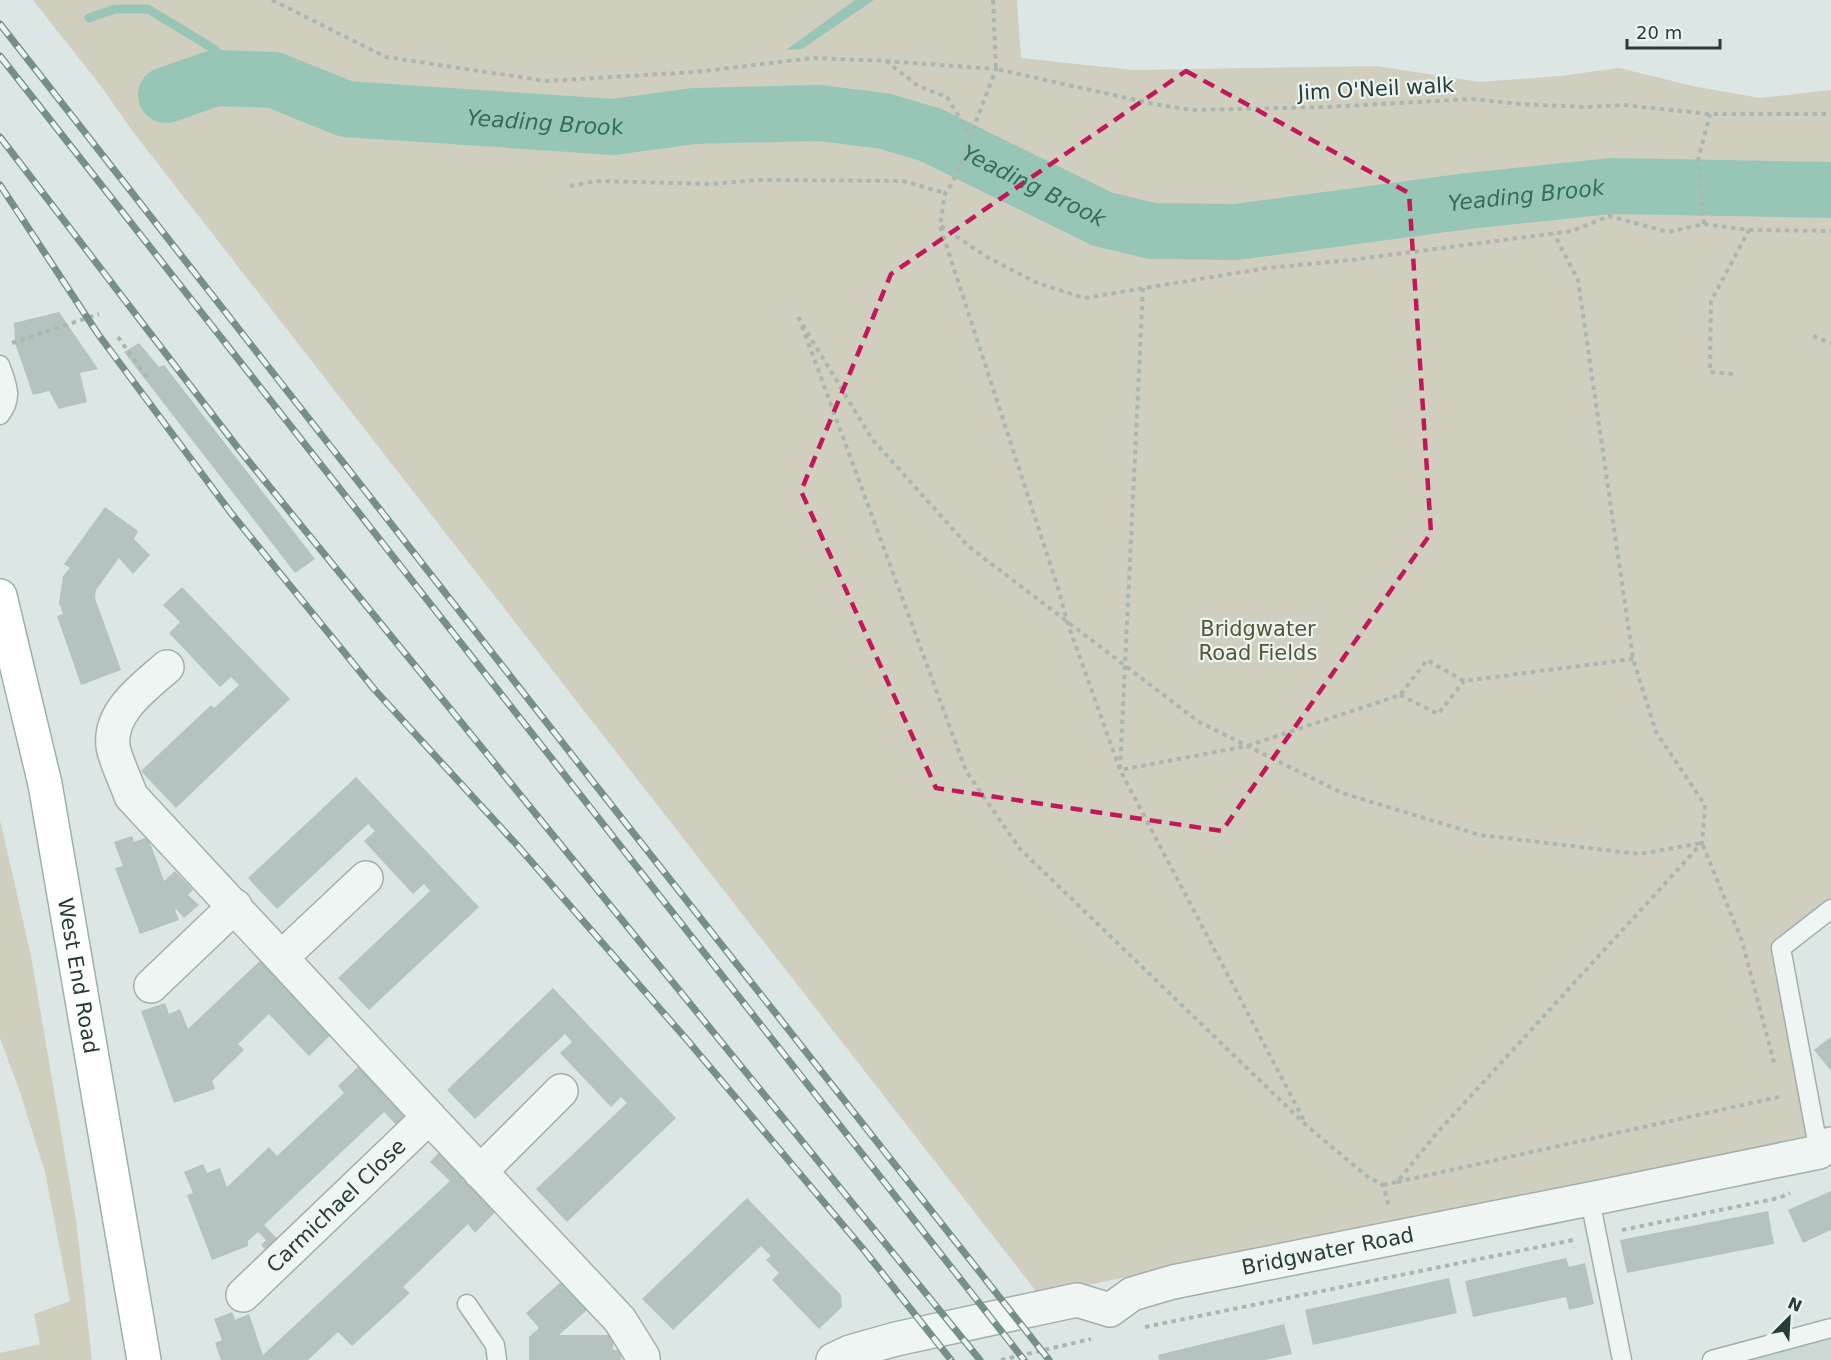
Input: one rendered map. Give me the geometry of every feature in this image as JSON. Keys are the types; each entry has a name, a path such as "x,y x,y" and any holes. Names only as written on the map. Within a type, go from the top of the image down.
{"main road":[{"name":"West End Road","path":"0,597 45,784 144,1360"}],"street":[{"path":"167,667 138,692 116,720 113,747 132,796 620,1320 643,1360"},
{"path":"282,957 366,878"},
{"path":"151,986 235,906"},
{"path":"480,1172 561,1092"},
{"name":"Carmichael Close","path":"243,1295 429,1117"},
{"name":"Bridgwater Road","path":"833,1360 850,1352 896,1340 1077,1300 1110,1310 1132,1294 1173,1282 1493,1217 1590,1200 1825,1148"}],"lane":[{"path":"0,365 9,391 7,406 0,415"},
{"path":"1825,1148 1781,948 1831,909"},
{"path":"1590,1200 1622,1360"},
{"path":"467,1304 495,1345 498,1360"},
{"path":"1712,1360 1831,1328"}],"path":[{"name":"Jim O'Neil walk","path":"272,0 386,57 546,81 695,72 813,58 996,69 1191,110 1317,107 1472,99 1586,107 1623,105 1710,114 1831,114"},
{"path":"993,0 996,69 951,184 945,193 940,226 1067,621 1120,770 1308,1127"},
{"path":"886,61 918,86 946,97 970,136"},
{"path":"1704,224 1698,160 1710,114"},
{"path":"570,186 596,182 711,184 760,180 903,181 945,193"},
{"path":"940,226 987,257 1035,282 1084,298 1267,268 1351,260 1554,234 1572,231 1609,216 1668,232 1704,224 1749,230 1831,231"},
{"path":"1733,374 1710,372 1710,301 1749,230"},
{"path":"1554,234 1578,280 1633,659 1656,732 1705,805 1702,843 1742,941 1777,1073"},
{"path":"1120,770 1143,288"},
{"path":"9,345 99,314"},
{"path":"1702,843 1638,854 1480,835 1342,793 1199,722 968,546 872,439 798,317 966,771 1020,849 1308,1127 1368,1177 1383,1185 1783,1096 1785,1105"},
{"path":"1813,336 1831,343"},
{"path":"118,337 148,379"},
{"path":"1120,770 1247,746 1400,695 1427,660 1464,681 1633,659"},
{"path":"1400,695 1438,714 1464,681"},
{"path":"1397,1182 1436,1134 1702,843"},
{"path":"1383,1185 1390,1213"},
{"path":"1137,1328 1779,1198 1800,1189"},
{"path":"1001,1360 1092,1339"}],"highlighted area":[{"path":"1186,71 1409,193 1431,533 1222,831 936,788 801,491 891,274"}],"shaded area":[{"path":"855,0 874,0 802,49 786,50"},
{"path":"1831,1337 1831,1360 1744,1360"}],"green space":[{"name":"Bridgwater Road Fields","path":"33,0 1017,0 1021,58 1133,70 1377,66 1479,82 1560,76 1619,68 1693,86 1760,98 1831,90 1831,906 1776,940 1806,1138 1039,1295 134,133 100,85"},
{"path":"0,820 31,956 76,1220 92,1360 0,1360 0,1353 40,1344 34,1314 70,1301 45,1172 0,1038"}],"building":[{"path":"59,312 98,369 80,373 87,402 59,409 49,391 33,395 15,343 14,323"},
{"path":"139,343 159,367 164,365 315,559 295,573 124,352"},
{"path":"105,507 138,531 134,539 150,555 133,574 119,558 96,590 95,598 121,670 81,685 57,616 63,614 59,603 63,576 70,568 64,564"},
{"path":"182,587 290,699 176,808 141,771 211,705 214,708 239,685 231,677 220,687 169,633 180,622 163,605"},
{"path":"356,777 479,907 369,1010 338,978 430,891 424,884 413,894 364,841 375,831 368,824 277,909 248,878"},
{"path":"132,836 134,842 148,837 164,881 175,871 193,890 188,895 199,905 184,918 176,909 179,920 140,934 115,868 123,866 114,842"},
{"path":"264,957 335,1031 309,1056 269,1014 238,1044 244,1050 212,1081 215,1089 174,1103 141,1011 165,1003 169,1014 180,1009 188,1029"},
{"path":"553,988 676,1118 567,1222 536,1189 627,1103 621,1097 611,1107 560,1053 572,1042 565,1034 475,1119 447,1090"},
{"path":"1831,1037 1831,1071 1814,1050"},
{"path":"360,1065 414,1123 404,1133 384,1112 264,1225 283,1245 271,1256 261,1245 266,1240 258,1232 248,1241 248,1246 212,1260 187,1195 193,1193 184,1172 203,1164 207,1173 220,1168 227,1187 269,1147 277,1156 344,1093 338,1086"},
{"path":"442,1149 498,1209 475,1233 468,1224 403,1287 410,1293 352,1346 338,1332 308,1360 221,1360 215,1343 222,1340 214,1319 232,1312 235,1320 249,1314 263,1355 450,1181 430,1162"},
{"path":"1831,1191 1831,1230 1803,1243 1788,1210"},
{"path":"747,1198 841,1295 842,1307 819,1329 772,1280 779,1273 766,1260 771,1256 761,1246 673,1330 642,1299"},
{"path":"1768,1211 1774,1244 1627,1273 1620,1240"},
{"path":"1566,1258 1569,1267 1585,1263 1594,1304 1569,1310 1566,1297 1473,1317 1465,1281"},
{"path":"1449,1278 1457,1313 1313,1345 1305,1310"},
{"path":"562,1281 587,1310 559,1335 613,1335 613,1350 621,1350 621,1360 529,1360 529,1337 539,1328 526,1313"},
{"path":"1284,1324 1292,1354 1266,1360 1159,1360 1158,1355"}],"waterway":[{"name":"Yeading Brook","path":"89,18 115,9 148,9 214,49 247,79"},
{"name":"Yeading Brook","path":"166,95 215,78 274,80 346,109 613,127 694,116 819,113 884,121 931,135 1102,219 1152,231 1236,232 1468,201 1611,186 1831,190"}],"railway":[{"path":"0,24 1049,1360"},
{"path":"0,56 1024,1360"},
{"path":"0,137 238,448 980,1360"},
{"path":"0,185 98,334 231,513 374,689 516,844 688,1041 864,1250 951,1360"}]}
